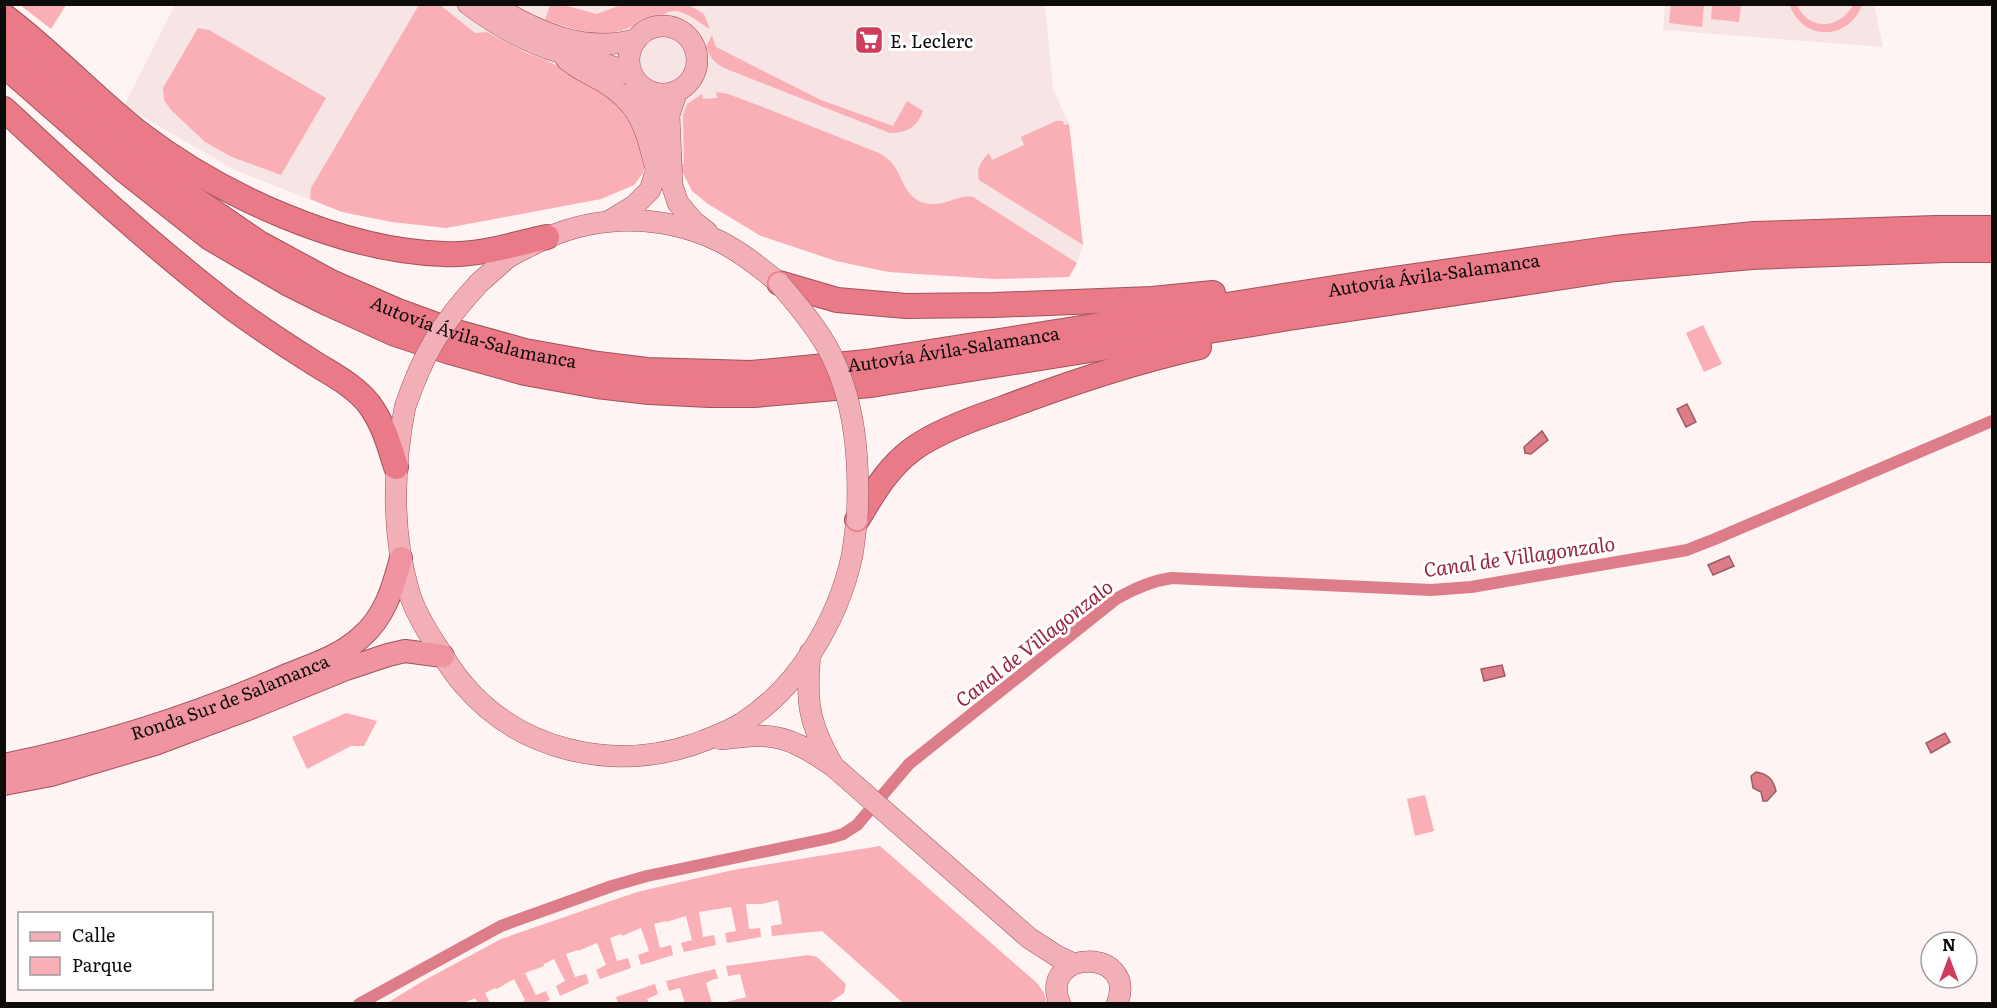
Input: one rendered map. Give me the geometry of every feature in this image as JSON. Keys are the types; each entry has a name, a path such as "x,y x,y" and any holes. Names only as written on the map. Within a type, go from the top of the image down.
{"highway":[{"path":"4,16 139,132 190,168 228,190 278,214 362,241 408,251 445,255 476,253 548,237"},
{"name":"Autovía Ávila-Salamanca","path":"4,37 176,186 259,243 332,282 398,311 453,331 525,351 647,370 751,373 867,362 1379,281 1616,248 1754,234 1975,242 1992,228"},
{"name":"Autovía Ávila-Salamanca","path":"4,65 170,208 210,238 328,304 406,338 525,373 649,392 709,395 871,385 1340,310 1616,269 1941,239"},
{"path":"4,89 188,272"},
{"path":"4,109 188,272 276,339 350,385 368,404 384,429 396,467"},
{"path":"779,283 837,300 928,306 994,306 1152,299 1321,280 1379,281"},
{"path":"857,520 885,475 913,448 981,416 1043,393 1168,354 1277,330 1340,310"},
{"name":"Ronda Sur de Salamanca","path":"4,765 41,758 148,729 246,693 340,652 360,639 376,621 391,595 401,558"},
{"name":"Ronda Sur de Salamanca","path":"4,784 51,775 155,744 346,669 388,655 405,651 442,656"}],"main road":[{"path":"468,4 515,35 558,51 619,68 655,93 677,92 686,86 697,64 696,52 691,41 682,32 665,27 647,31 637,39 607,45 577,42 542,32 492,4"},
{"path":"609,221 634,206 650,190 660,159 659,123 630,67 629,57 637,39"},
{"path":"558,51 571,64 616,90 635,108 648,135 656,169"},
{"path":"677,92 669,115 672,185 678,203 693,222 755,263 779,283 805,313 827,347 843,389 850,410 858,458 857,520 852,556 829,622 810,653 788,684 742,724 706,740 659,754 626,757 599,756 562,748 531,736 487,708 464,686 424,627 410,593 396,527 396,467 405,407 417,372 439,331 478,283 508,258 548,237 577,226 609,221 647,221 680,227 719,241"},
{"path":"810,653 807,686 810,711 818,739 833,766"},
{"path":"706,740 764,736 804,747 833,766 1029,938 1074,964"},
{"path":"1029,938 1059,993"},
{"path":"1059,993 1068,968 1074,964 1091,960 1107,966 1118,982 1119,1003"}],"shaded area":[{"path":"175,5 1045,5 1053,89 1069,124 1083,245 1069,277 995,279 889,272 836,261 761,236 708,204 692,191 682,171 645,162 643,173 634,185 601,199 446,228 392,222 342,212 235,170 124,106"},
{"path":"1665,5 1874,5 1883,47 1663,30"},
{"path":"1687,404 1696,422 1686,427 1677,409"},
{"path":"1542,431 1548,440 1531,454 1525,453 1524,447"},
{"path":"1729,556 1734,566 1713,575 1708,565"},
{"path":"1502,665 1505,676 1484,681 1481,669"},
{"path":"1945,733 1950,742 1931,753 1926,743"},
{"path":"1756,772 1772,780 1775,787 1776,791 1767,801 1763,801 1761,792 1753,788 1751,776"}],"green space":[{"path":"20,5 66,5 51,29"},
{"path":"419,5 440,5 475,33 487,32 526,53 546,60 615,100 630,117 646,162 643,173 634,185 601,199 446,228 392,222 342,212 310,199 311,188"},
{"path":"550,5 563,5 597,14 621,5 689,5 704,14 710,29 687,15 673,11 622,30 592,33 545,20"},
{"path":"1671,5 1704,5 1702,27 1669,23"},
{"path":"1712,5 1741,5 1739,22 1711,19"},
{"path":"1797,5 1809,20 1825,24 1840,19 1853,5 1862,5 1856,17 1847,25 1826,32 1805,26 1790,6"},
{"path":"198,28 209,30 326,98 281,175 232,157 205,142 171,110 164,100 163,88"},
{"path":"712,35 716,47 821,100 893,126 907,101 923,111 911,128 890,133 724,68 713,59 706,47"},
{"path":"716,92 728,94 879,153 891,162 910,194 923,202 937,204 968,196 973,197 1077,263 1069,277 995,279 889,272 836,261 761,236 708,204 692,191 682,171 681,164 684,164 683,115 687,104 702,94 703,99 717,98"},
{"path":"1056,121 1063,121 1064,125 1069,124 1083,245 979,180 980,165 989,153 992,160 1024,145 1021,137"},
{"path":"1703,325 1722,364 1704,372 1686,333"},
{"path":"346,713 377,721 364,746 351,746 307,769 292,737"},
{"path":"1425,795 1434,831 1415,836 1407,799"},
{"path":"880,846 1037,983 1047,1003 903,1003 822,931 772,936 771,926 782,924 778,900 762,904 746,904 749,929 760,928 761,937 727,943 725,933 736,931 731,907 699,912 703,937 714,935 716,945 684,952 681,943 692,940 686,916 654,924 660,948 671,945 673,955 641,965 638,955 649,951 641,928 610,938 617,961 628,958 631,968 600,979 596,970 606,965 597,943 566,954 575,977 586,974 589,983 560,996 556,986 565,981 554,959 544,966 525,973 536,995 546,991 550,1000 543,1003 521,1003 525,1000 514,979 485,993 490,1003 478,1003 475,998 464,1003 387,1003 501,939 637,892 733,870"},
{"path":"808,955 817,957 846,984 844,993 829,1003 722,1003 746,997 740,974 728,976 726,966"},
{"path":"715,969 718,979 706,983 712,1003 685,1003 680,988 669,991 666,981"},
{"path":"655,984 658,994 647,999 649,1003 618,1003 616,997"}],"waterway":[{"name":"Canal de Villagonzalo","path":"359,1004 501,926 612,886 647,876 843,834 857,825 909,764 1116,599 1150,583 1172,578 1431,590 1471,587 1687,550 1992,421"}],"place":[{"name":"E. Leclerc","path":"869,40"}]}
